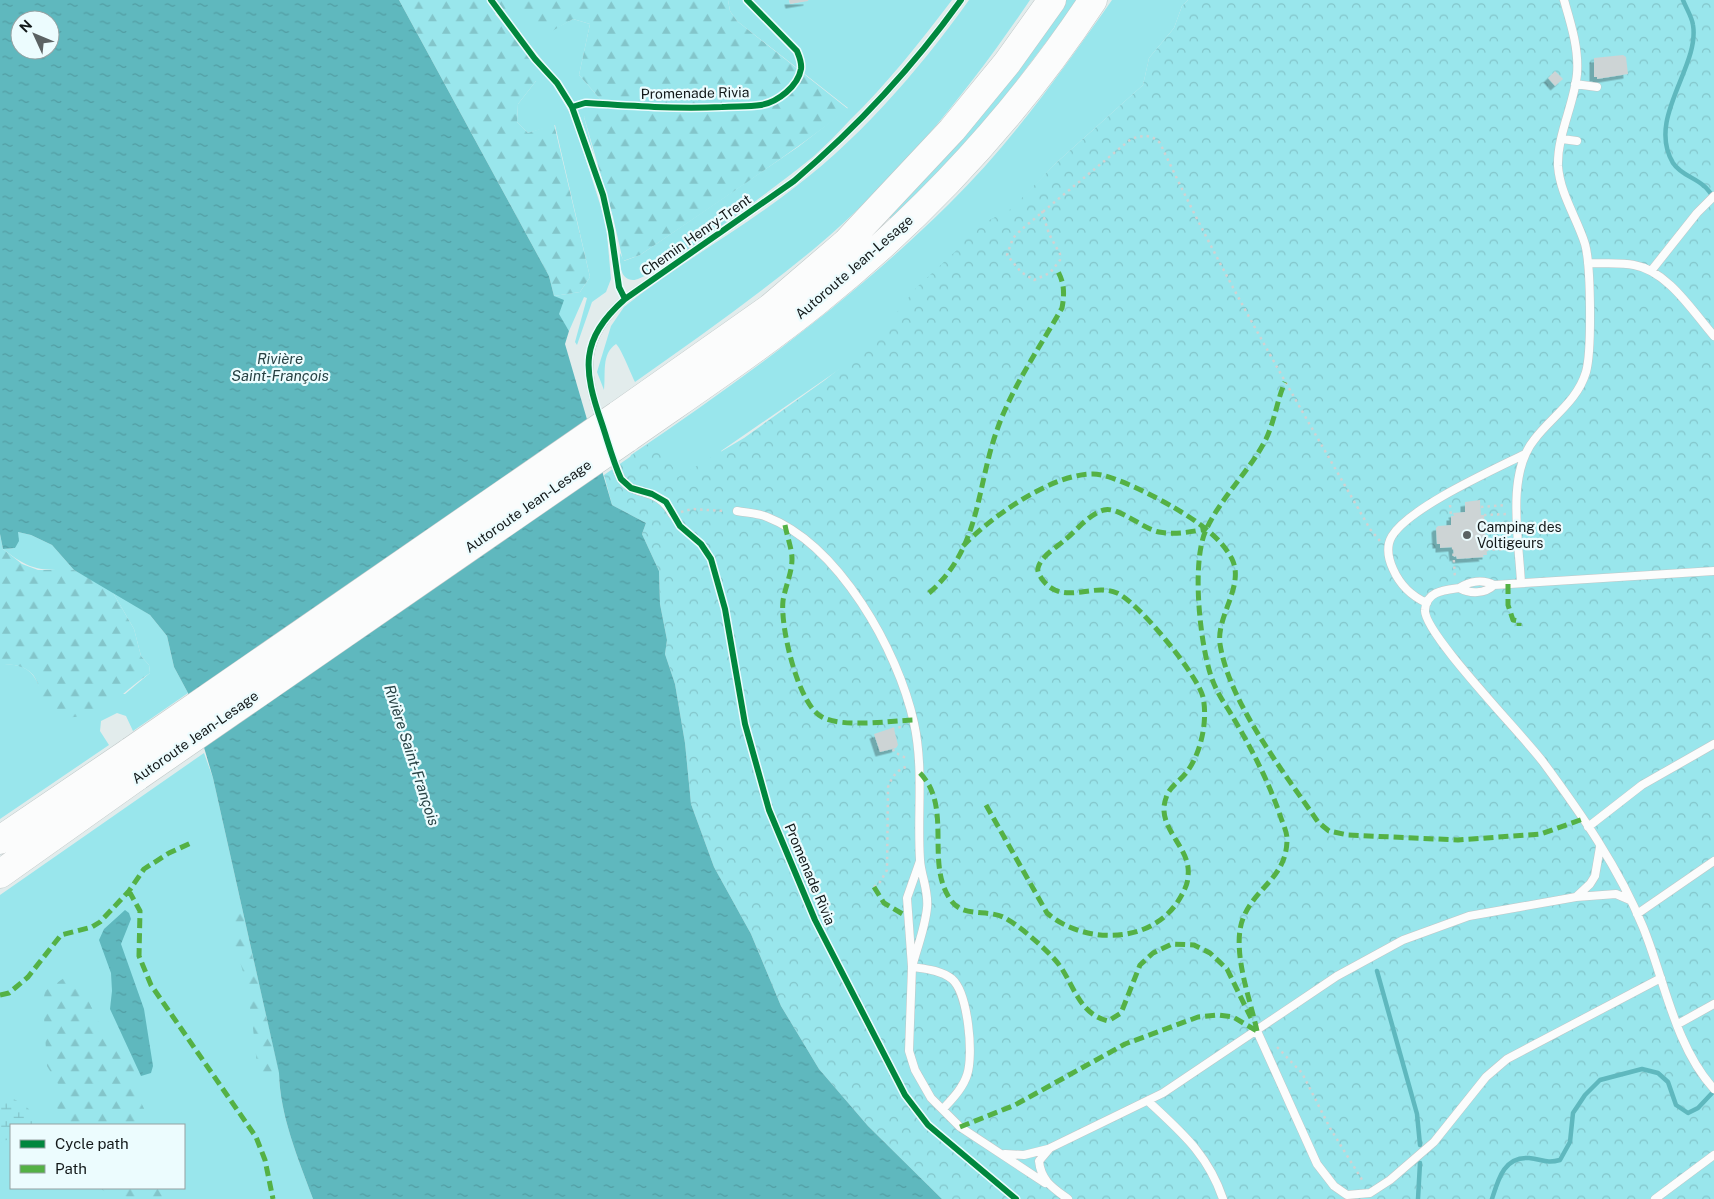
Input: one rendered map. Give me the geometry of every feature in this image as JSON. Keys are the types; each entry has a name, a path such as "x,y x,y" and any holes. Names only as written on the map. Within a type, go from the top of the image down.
{"highway":[{"name":"Autoroute Jean-Lesage","path":"622,427 846,244 952,130 1006,63 1052,0"},
{"name":"Autoroute Jean-Lesage","path":"0,874 135,764 622,427 783,327 845,278 897,232 954,176 1056,52 1093,0"},
{"name":"Autoroute Jean-Lesage","path":"0,840 135,764"}],"lane":[{"name":"Chemin Henry-Trent","path":"672,514 666,502 660,498 626,485 617,470 592,394 588,373 591,344 599,327 610,312 625,299 759,207 820,159 887,92 924,49 961,0"},
{"path":"1521,583 1516,486 1518,473 1525,454 1535,438 1570,401 1586,372 1589,348 1588,263 1580,230 1561,184 1558,164 1578,64 1576,45 1564,0"},
{"path":"1575,84 1597,87"},
{"path":"1562,138 1578,140"},
{"path":"1651,271 1714,196"},
{"path":"1588,263 1635,265 1651,271 1671,287 1714,336"},
{"path":"1427,603 1412,595 1396,576 1388,549 1392,536 1406,521 1477,477 1525,454"},
{"path":"737,511 764,516 793,530 832,566 856,597 882,638 899,673 914,724 920,766 920,861 928,906 912,967"},
{"path":"1714,571 1494,585 1487,581 1467,583 1459,588 1439,591 1427,603 1425,615 1434,631 1542,760 1588,827 1637,914 1678,1024 1699,1069 1714,1089"},
{"path":"1588,827 1642,786 1714,744"},
{"path":"1576,897 1590,884 1595,876 1600,848"},
{"path":"920,861 906,898 912,967 910,1051 922,1084 960,1127 1068,1199"},
{"path":"1637,914 1714,861"},
{"path":"1003,1154 1024,1155 1050,1148 1148,1101 1179,1084 1337,976 1403,940 1470,916 1576,897 1616,894 1630,900"},
{"path":"912,967 935,970 946,975 954,981 962,996 971,1062 962,1086 943,1110"},
{"path":"1257,1030 1282,1081 1309,1148 1329,1181 1340,1192 1347,1195 1370,1193 1390,1180 1434,1142 1481,1082 1507,1059 1661,978"},
{"path":"1678,1024 1714,1004"},
{"path":"1148,1101 1200,1152 1216,1177 1223,1199"},
{"path":"1049,1186 1041,1173 1039,1161 1050,1148"},
{"path":"1655,1199 1714,1155"}],"path":[{"path":"1042,212 1049,234 1060,254 1060,260 1050,273 1034,280 1021,272 1007,255 1013,238 1042,212 1131,140 1142,135 1154,137 1160,143 1199,226 1284,379 1370,529 1388,549"},
{"path":"1481,507 1495,505"},
{"path":"672,514 692,509 725,511"},
{"path":"1484,514 1496,514"},
{"path":"1453,547 1455,578"},
{"path":"1486,550 1498,549"},
{"path":"894,749 894,752 920,766"},
{"path":"874,887 880,882 887,870 888,787 892,777 906,767 920,766"},
{"path":"1257,1030 1283,1052 1302,1073 1330,1128 1370,1193"}],"green space":[{"path":"399,0 728,0 730,11 737,21 848,109 771,165 640,255 623,261 613,217 584,117 590,106 602,101 579,75 590,24 573,19 547,34 511,8 495,14 536,64 536,81 518,104 517,122 528,133 554,124 590,277 580,292 554,296 549,276"},
{"path":"728,0 789,0 790,4 809,0 952,0 890,78 814,156 753,203 666,264 645,276 633,280 628,279 621,270 620,253 624,261 640,255 798,147 848,108 737,21 730,11"},
{"path":"969,0 1030,0 983,67 904,163 846,221 793,266 635,382 616,344 611,348 606,358 604,390 597,372 611,326 624,307 663,278 782,197 835,154 860,131 906,80"},
{"path":"1066,0 1078,0 978,132 892,221 888,216 1051,22"},
{"path":"1112,0 1188,0 1182,6 1174,28 1149,58 1143,85 1056,163 902,326 721,451 729,497 628,463 631,455 756,367 836,305 875,273 949,204 972,181 1015,131 1055,80"},
{"path":"1188,0 1714,0 1714,1199 942,1199 868,1126 819,1069 781,1006 751,934 714,867 691,804 685,743 675,684 665,654 667,640 660,604 659,571 642,534 646,523 612,505 604,475 657,438 678,477 744,438 825,380 875,340 916,288 959,248 966,232 1011,209 1056,163 1143,85 1149,58 1174,28 1182,6"},
{"path":"511,7 547,33 573,19 590,24 579,75 602,101 584,117 594,155 578,111 567,91 503,11"},
{"path":"536,64 551,79 573,119 606,223 611,279 606,292 592,302 577,345 575,342 587,298 584,297 569,331 558,314 554,296 580,292 590,277 555,125 528,133 517,122 518,104 536,81"},
{"path":"18,532 31,535 52,545 74,570 36,568 21,562 3,549 15,548"},
{"path":"0,534 3,549 22,564 38,570 74,570 112,591 134,629 141,656 149,665 150,673 97,712 71,717 53,717 40,703 38,685 31,673 18,666 0,664"},
{"path":"112,591 150,615 167,636 174,667 188,693 133,731 126,716 117,713 101,721 100,731 109,745 0,819 0,664 15,665 26,669 35,678 41,691 125,694 150,673 149,665 141,656 134,629"},
{"path":"204,753 213,778 279,1073 286,1121 313,1199 0,1199 0,895"},
{"path":"242,911 279,1073 258,1074 252,1019 244,975 226,916"},
{"path":"64,978 88,1000 109,1044 126,1050 138,1080 135,1090 152,1124 66,1124 56,1106 52,1090 58,1084 47,1066 43,1002 45,991"},
{"path":"14,1099 27,1107 41,1124 10,1124 10,1141 6,1140 0,1143 0,1100"},
{"path":"102,1189 168,1189 172,1199 123,1196"}],"water":[{"name":"Rivière Saint-François","path":"0,0 399,0 549,276 554,296 564,300 559,314 569,331 565,344 612,505 646,523 642,534 659,571 660,604 667,640 665,654 675,684 685,743 691,804 714,867 751,934 781,1006 819,1069 868,1126 942,1199 313,1199 286,1121 279,1073 213,778 188,693 174,667 167,636 150,615 74,570 52,545 31,535 18,532 19,541 15,548 3,549 0,534"},
{"path":"125,910 129,913 131,919 121,944 144,1009 153,1066 151,1073 141,1076 110,1009 111,973 99,940 104,929"}],"building":[{"path":"789,0 808,0 808,1 790,4"},
{"path":"1623,55 1626,57 1628,74 1597,79 1597,77 1594,77 1594,58"},
{"path":"1555,71 1563,79 1555,86 1548,78"},
{"path":"1480,500 1481,515 1484,515 1487,555 1483,555 1484,557 1457,559 1456,556 1454,557 1453,547 1440,548 1440,544 1437,544 1436,528 1438,526 1451,525 1453,513 1465,512 1465,502"},
{"path":"894,729 898,745 896,748 880,752 874,734"}],"waterway":[{"path":"1683,0 1693,25 1693,41 1689,58 1669,111 1666,128 1666,146 1676,167 1704,186 1714,198"},
{"path":"1377,971 1417,1114 1420,1145"},
{"path":"1492,1199 1503,1171 1514,1161 1520,1158 1547,1161 1560,1160 1570,1142 1573,1113 1585,1095 1600,1080 1642,1069 1658,1073 1668,1082 1676,1105 1688,1113 1698,1108 1714,1091"},
{"path":"1418,1199 1420,1163"}],"marked path":[{"path":"929,593 946,575 959,557 975,516 990,452 1003,414 1018,383 1062,308 1063,287 1061,277 1056,268"},
{"path":"1257,1031 1240,957 1240,928 1250,906 1282,863 1286,852 1287,836 1258,762 1219,695 1212,679 1201,626 1198,583 1201,544 1206,530 1219,506 1252,462 1266,439 1285,382"},
{"path":"963,546 1005,510 1059,481 1093,474 1111,478 1134,487 1198,523 1221,543 1232,559 1235,569 1235,580 1220,633 1220,644 1225,667 1246,713 1274,759 1318,822 1329,831 1348,835 1458,840 1541,834 1583,819"},
{"path":"986,805 1047,913 1062,923 1080,931 1098,935 1136,932 1153,925 1168,913 1180,898 1186,887 1188,866 1185,856 1165,819 1164,809 1167,794 1186,773 1196,756 1204,727 1203,697 1179,656 1152,624 1126,599 1117,593 1107,590 1068,593 1059,591 1050,587 1042,579 1038,569 1042,560 1050,552 1088,519 1104,510 1116,511 1159,532 1177,533 1206,529"},
{"path":"785,525 792,559 783,601 784,628 798,682 813,710 822,717 841,722 866,723 913,720"},
{"path":"1508,584 1508,605 1513,620 1519,621 1519,626"},
{"path":"920,773 930,787 935,802 939,868 943,884 950,899 961,909 1003,917 1025,932 1042,946 1060,966 1079,999 1091,1013 1108,1021 1121,1013 1140,965 1153,953 1172,944 1194,945 1210,953 1227,969 1251,1018"},
{"path":"0,995 9,993 28,977 61,935 92,927 100,922 129,891 144,869 169,853 193,842"},
{"path":"874,887 884,903 906,916"},
{"path":"129,891 140,911 139,956 151,985 256,1137 265,1160 273,1199"},
{"path":"960,1127 1015,1105 1125,1044 1198,1017 1218,1015 1233,1017 1257,1031"}],"cycle path":[{"path":"491,0 535,59 557,83 572,107 603,195 611,231 619,287 625,299"},
{"name":"Promenade Rivia","path":"572,107 585,103 705,108 751,106 761,105 780,97 796,81 801,69 801,62 797,51 747,0"},
{"name":"Promenade Rivia","path":"961,0 924,49 862,118 794,181 625,299 599,328 592,342 589,356 589,371 596,405 621,479 631,488 652,494 666,502 680,526 701,544 711,559 725,609 745,724 769,810 815,920 905,1095 928,1125 1016,1199"}],"place":[{"name":"Camping des Voltigeurs","path":"1467,535"}]}
